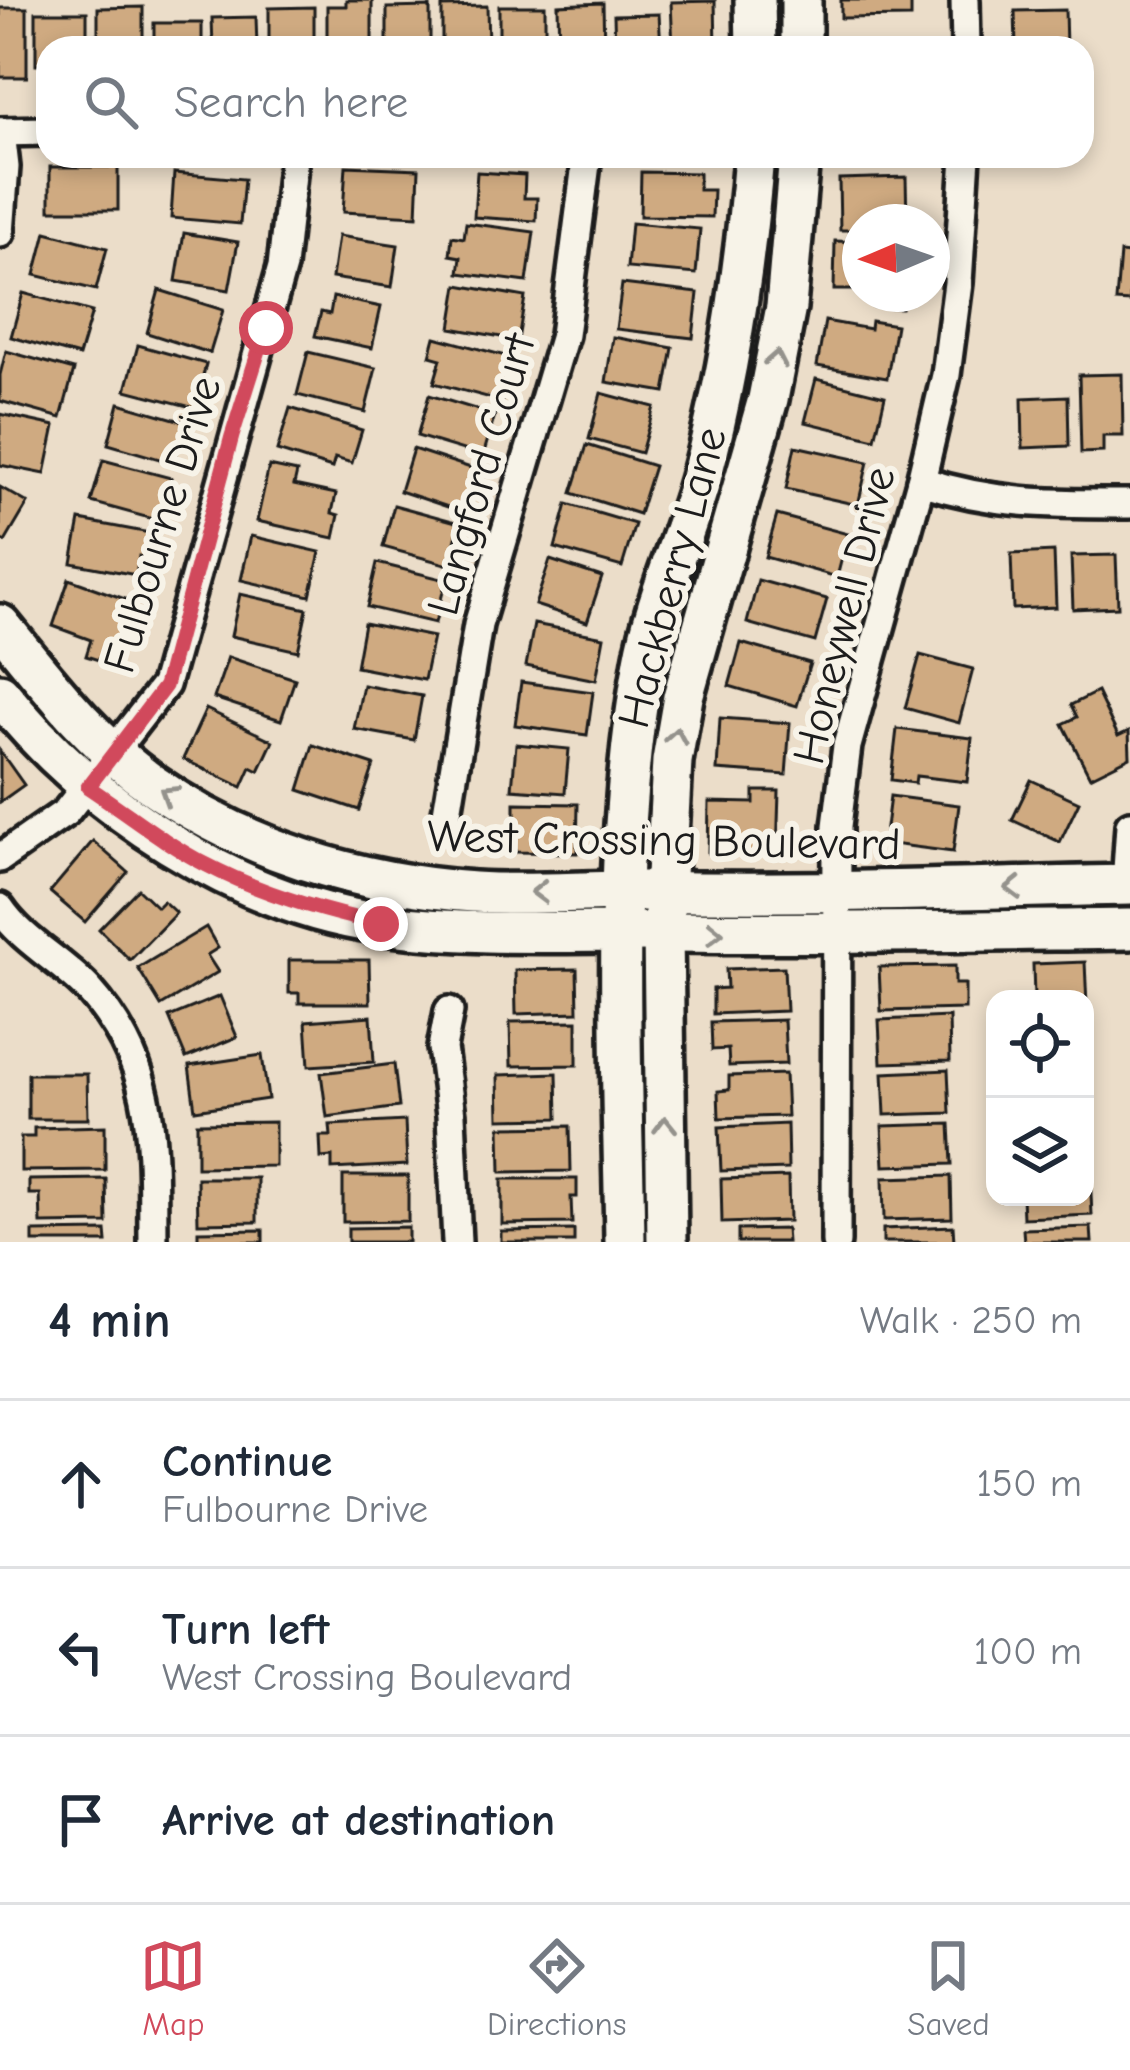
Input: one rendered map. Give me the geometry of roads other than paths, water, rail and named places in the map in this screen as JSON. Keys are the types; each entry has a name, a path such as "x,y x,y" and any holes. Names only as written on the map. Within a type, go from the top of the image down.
{"street":[{"path":"755,0 755,36"},
{"path":"801,0 801,36"},
{"path":"965,0 965,36"},
{"path":"0,233 5,166 1,132 36,131"},
{"name":"Fulbourne Drive","path":"0,857 66,812 165,686 281,267 293,168"},
{"name":"Langford Court","path":"447,813 478,625 564,335 585,168"},
{"name":"Hackberry Lane","path":"625,1242 620,932 627,775 645,655 700,482 728,374 745,269 753,168"},
{"name":"Hackberry Lane","path":"667,1242 663,892 672,761 682,697 768,399 786,307 798,168"},
{"name":"Honeywell Drive","path":"836,1242 837,826 847,746 946,375 965,168"},
{"path":"921,481 1013,503 1130,505"},
{"name":"West Crossing Boulevard","path":"0,625 112,755 208,819 282,854 381,881 476,892 835,892 1128,885"},
{"name":"West Crossing Boulevard","path":"0,694 88,787 202,863 263,890 381,924 835,934 1130,929"},
{"path":"1128,885 1130,825"},
{"path":"0,908 87,988 129,1048 143,1078 152,1126 153,1242"},
{"path":"448,1011 442,1048 451,1115 457,1242"}]}
